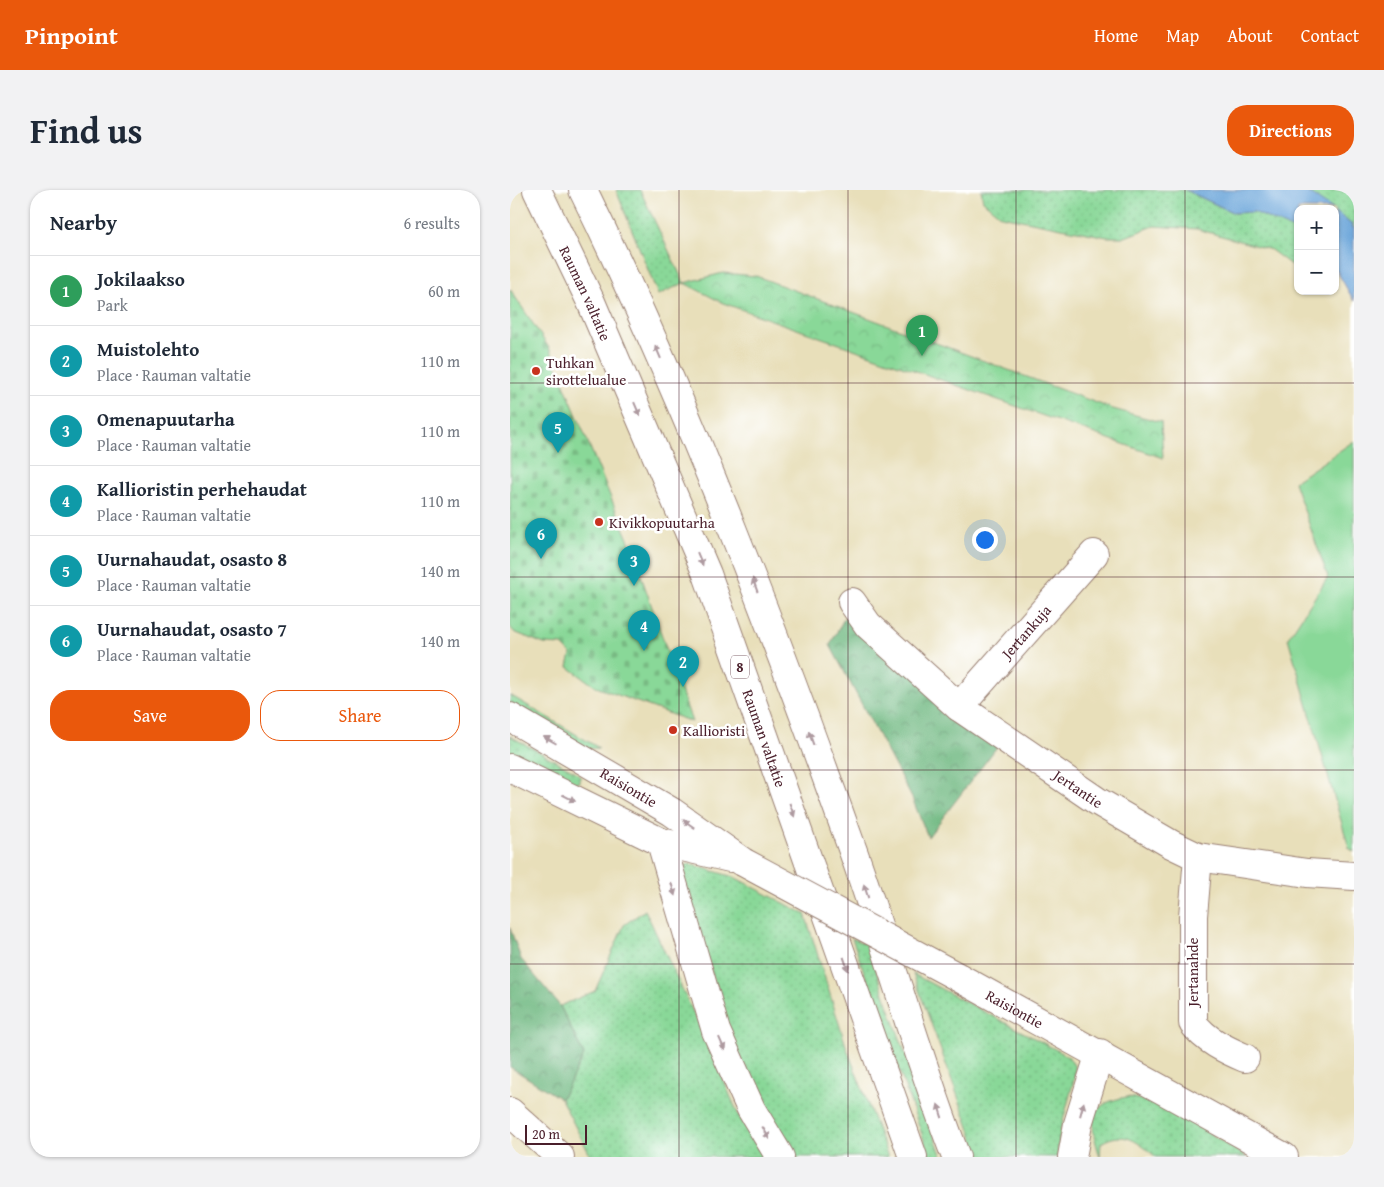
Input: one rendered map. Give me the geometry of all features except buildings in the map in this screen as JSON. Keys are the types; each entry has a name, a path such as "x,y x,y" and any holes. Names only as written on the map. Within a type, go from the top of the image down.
{"main road":[{"name":"Rauman valtatie","path":"537,190 591,302 707,574 913,1157"},
{"path":"583,190 631,287 746,560 853,852 956,1157"},
{"name":"Jertankuja","path":"959,707 1094,554"},
{"name":"Jertantie","path":"852,602 868,625 959,707 1097,801 1198,857 1307,873 1354,876"},
{"name":"Raisiontie","path":"510,717 672,812 743,862 1100,1053 1284,1157"},
{"name":"Raisiontie","path":"510,768 661,842 743,862"},
{"path":"661,842 716,1031 751,1108 780,1157"},
{"name":"Jertanahde","path":"1198,857 1192,916 1193,1022 1198,1030 1219,1046 1245,1058"},
{"path":"1072,1157 1078,1124 1100,1053"},
{"path":"510,1112 560,1157"}],"green space":[{"path":"616,190 640,190 684,283 658,295"},
{"path":"981,190 1185,190 1234,213 1254,212 1294,230 1294,267 1271,250 1197,229 1154,226 1125,237 1107,237 1001,216 983,201"},
{"path":"1305,190 1354,190 1354,229 1351,224 1339,215 1339,205 1326,205"},
{"path":"723,273 756,276 1113,409 1161,422 1163,458 723,303 684,283"},
{"path":"510,289 549,348 630,544 692,722 596,687 568,667 571,654 562,645 544,644 514,632 510,627"},
{"path":"1354,441 1354,852 1349,848 1288,638 1328,577 1294,482"},
{"path":"848,611 1000,743 928,837 912,798 830,645"},
{"path":"510,695 599,748 587,749 510,703"},
{"path":"510,736 576,772 580,776 580,782 565,782 555,778 510,753"},
{"path":"689,864 734,877 805,914 847,1049 888,1157 794,1157 748,1077 728,1027 682,873 685,865"},
{"path":"645,910 711,1050 738,1114 764,1157 591,1157 561,1099 584,1055 560,1006 595,991 624,925"},
{"path":"510,928 521,959 560,1006 584,1055 561,1099 510,1067"},
{"path":"852,938 867,945 942,1157 930,1157"},
{"path":"913,974 1068,1056 1075,1067 1075,1076 1060,1132 1057,1157 980,1157"},
{"path":"1127,1097 1158,1105 1174,1112 1247,1157 1156,1157 1137,1142 1124,1137 1117,1137 1101,1143 1100,1157 1093,1125 1097,1110 1113,1100"}],"water":[{"path":"1185,190 1305,190 1327,205 1294,205 1294,230 1254,212 1234,213"},
{"path":"1339,214 1354,229 1354,301 1339,275"}],"place":[{"name":"Jokilaakso","path":"922,356"},
{"name":"Tuhkan sirottelualue","path":"536,371"},
{"name":"Uurnahaudat, osasto 8","path":"558,453"},
{"name":"Kivikkopuutarha","path":"599,522"},
{"name":"Uurnahaudat, osasto 7","path":"541,559"},
{"name":"Omenapuutarha","path":"634,586"},
{"name":"Kallioristin perhehaudat","path":"644,651"},
{"name":"Muistolehto","path":"683,687"},
{"name":"Kallioristi","path":"673,730"}]}
